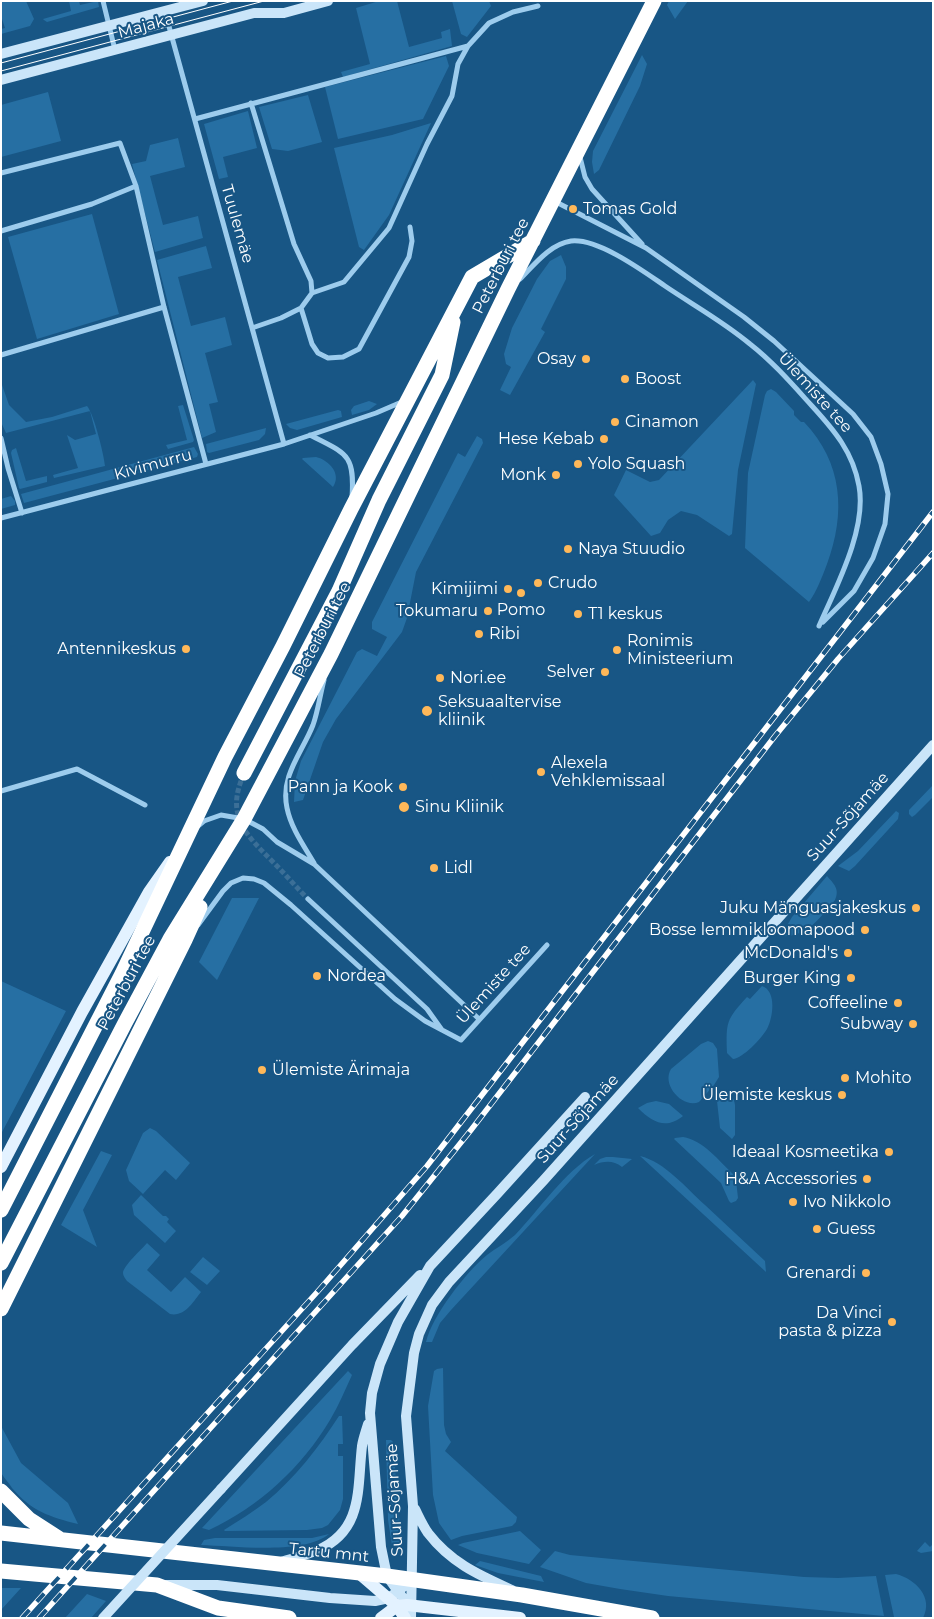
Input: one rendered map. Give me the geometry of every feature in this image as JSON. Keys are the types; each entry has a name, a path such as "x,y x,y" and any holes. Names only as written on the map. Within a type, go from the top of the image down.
{"highway":[{"name":"Peterburi tee","path":"1,1263 170,939 244,820 331,654 508,289 654,1"},
{"name":"Peterburi tee","path":"1,1210 122,974 225,757 458,301 472,277 533,241"},
{"path":"244,773 339,591 383,491 442,374 458,301"},
{"path":"1,1309 185,940 219,862"},
{"path":"1,1491 29,1519 63,1541"},
{"name":"Tartu mnt","path":"1,1533 362,1575 387,1576 522,1595 652,1618"},
{"path":"1,1571 157,1585 224,1613 290,1618"}],"main road":[{"name":"Majaka","path":"1,54 109,26 171,7 203,1"},
{"name":"Majaka","path":"1,80 254,13 284,13 328,1"},
{"name":"Suur-Sõjamäe","path":"405,1608 412,1580 413,1506 406,1416 414,1353 419,1334 432,1305 449,1282 543,1181 933,745"},
{"path":"1,1167 82,1012 125,935 150,892 188,835"},
{"name":"Suur-Sõjamäe","path":"387,1576 381,1546 370,1413 372,1393 380,1364 398,1322 430,1266 585,1097"},
{"path":"103,1618 352,1345 430,1266"},
{"path":"275,1564 319,1550 343,1533 358,1502 362,1445 370,1413"},
{"path":"413,1506 427,1531 442,1549 469,1570 522,1595"},
{"path":"362,1575 405,1608"},
{"path":"387,1576 405,1608"},
{"path":"405,1608 412,1580"},
{"path":"157,1585 217,1585 330,1598 375,1601 405,1608 520,1618"},
{"path":"381,1618 405,1608"}],"street":[{"path":"102,1 115,50"},
{"path":"252,328 281,318 301,308 312,293 344,282 389,228 427,144 452,96 458,64 468,46 489,23 513,12 538,6"},
{"name":"Tuulemäe","path":"171,7 172,35 284,444"},
{"path":"195,118 468,46"},
{"path":"251,103 294,244 311,282 312,293"},
{"path":"1,173 120,143 136,186 164,307 206,464"},
{"name":"Ülemiste tee","path":"578,148 585,177 592,189 646,248"},
{"path":"1,231 92,204 136,186"},
{"name":"Ülemiste tee","path":"508,289 555,247 572,241 592,244 648,275 748,342 789,380 838,435 853,462 859,486 859,517 846,566 819,626 854,590 873,558 885,524 888,494 881,464 871,437 853,414 774,341 736,310 646,248 554,201"},
{"path":"301,308 312,344 318,353 328,358 336,358 343,357 359,349 409,257 412,241 410,227"},
{"path":"1,355 164,307"},
{"name":"Kivimurru","path":"1,518 284,444 376,413 408,400"},
{"path":"310,435 343,452 349,460 353,477 351,510"},
{"path":"1,438 22,512"},
{"path":"314,864 298,837 287,808 286,786 292,766 312,725 331,654"},
{"path":"1,791 77,770 145,805"},
{"path":"188,835 204,821 221,814 244,820 263,829 277,842 314,864 479,1019"},
{"path":"185,940 206,916 222,891 231,883 243,878 254,879 264,883 291,906 395,1000 425,1021 442,1030"},
{"path":"308,900 427,1009 442,1030"},
{"name":"Ülemiste tee","path":"442,1030 461,1040 546,945"}],"shaded area":[{"path":"1,1 26,1 34,19 30,26 1,34 1,29 5,28 1,16"},
{"path":"69,1 79,1 80,5 98,1 99,7 47,22 43,19 71,11"},
{"path":"379,1 397,1 409,47 442,38 441,32 450,29 452,46 343,77 341,72 370,64 356,8"},
{"path":"452,1 489,1 491,6 467,37 461,34"},
{"path":"669,1 688,1 675,19 667,5"},
{"path":"642,55 647,64 640,86 599,170 594,174 593,151"},
{"path":"446,56 449,66 423,119 338,139 325,87"},
{"path":"48,92 61,141 1,157 1,105"},
{"path":"308,95 322,142 288,151 272,149 259,107"},
{"path":"248,111 257,148 223,157 228,177 219,179 204,124"},
{"path":"431,123 389,215 364,250 359,247 334,148 392,135"},
{"path":"178,138 185,167 150,176 163,225 198,216 203,238 155,252 132,164 146,161 150,145"},
{"path":"92,214 119,314 37,339 8,237"},
{"path":"206,246 212,268 178,277 191,326 225,317 232,345 205,353 218,402 209,404 216,432 202,438 157,260"},
{"path":"561,255 566,267 566,279 541,329 545,332 510,395 500,390 511,367 506,364 504,354 512,328 537,279 550,261"},
{"path":"753,380 756,384 738,470 732,534 729,536 697,515 681,511 668,520 660,533 651,536 614,495 626,470 650,482 659,480"},
{"path":"1,382 9,405 26,422 52,417 87,406 90,411 6,433 1,422"},
{"path":"771,389 794,411 794,415 801,422 804,422 817,438 827,454 837,489 837,526 833,545 821,579 809,602 745,548 748,473 765,395"},
{"path":"369,401 377,404 369,410 352,415 351,410 354,406"},
{"path":"183,405 194,440 193,442 168,449 166,445 187,440 178,406"},
{"path":"338,410 341,411 342,417 297,430 290,428 286,424"},
{"path":"90,411 105,466 54,478 53,475 78,468 67,435 75,440 96,434"},
{"path":"266,428 265,434 259,440 207,452 206,444"},
{"path":"477,436 482,439 483,443 416,572 407,618 402,632 336,719 323,742 303,800 294,802 295,781 301,761 357,652 362,649 377,656 387,637 372,629 372,622 458,453 465,457"},
{"path":"194,447 198,454 197,457 24,503 21,494"},
{"path":"16,448 26,481 47,476 47,482 19,488 11,453"},
{"path":"316,457 325,461 333,468 336,477 333,487 302,459"},
{"path":"11,496 15,501 15,505 1,509 1,499"},
{"path":"933,785 933,797 912,817 909,814 909,810"},
{"path":"896,811 899,813 898,819 855,866 849,871 838,866 858,851"},
{"path":"827,876 837,890 835,900 805,930 790,936 781,936 792,917"},
{"path":"232,898 259,898 217,980 199,962"},
{"path":"1,981 66,1011 1,1134"},
{"path":"762,986 767,989 772,999 772,1012 769,1024 752,1047 741,1056 733,1059 727,1053 727,1028 729,1022 735,1011 747,997 750,999"},
{"path":"708,1041 713,1043 717,1049 719,1077 699,1102 686,1102 680,1099 671,1088 669,1075 671,1069 701,1044"},
{"path":"728,1094 734,1100 735,1105 735,1135 732,1139 720,1128 717,1101 719,1097"},
{"path":"656,1101 669,1104 683,1116 671,1123 659,1122 638,1108"},
{"path":"150,1128 156,1131 190,1163 176,1180 165,1170 143,1194 129,1181 126,1170 143,1133"},
{"path":"683,1137 697,1142 704,1147 733,1174 736,1180 738,1198 736,1201 731,1203 729,1201 721,1183 674,1139"},
{"path":"101,1151 112,1155 83,1210 97,1247 61,1225"},
{"path":"595,1154 451,1310 440,1323 432,1342 426,1342 429,1331 442,1308 469,1272 487,1255 515,1235 573,1170"},
{"path":"640,1156 658,1164 683,1184 765,1261 766,1272"},
{"path":"606,1157 632,1159 622,1167 608,1162 594,1165 600,1159"},
{"path":"141,1195 163,1216 169,1219 167,1222 176,1231 165,1243 134,1215 132,1205"},
{"path":"147,1243 160,1255 147,1270 171,1292 185,1277 201,1292 184,1311 170,1314 127,1281 124,1276 123,1273 126,1266"},
{"path":"203,1257 220,1271 207,1285 190,1272"},
{"path":"443,1368 444,1425 446,1434 451,1442 445,1451 517,1517 516,1522 512,1526 451,1540 439,1523 433,1495 428,1406 434,1371"},
{"path":"348,1371 352,1375 333,1414 319,1437 293,1469 278,1484 245,1510 209,1530 202,1528"},
{"path":"339,1416 342,1416 343,1444 338,1444 338,1456 343,1456 343,1499 340,1510 328,1525 322,1528 307,1530 224,1530 266,1502 287,1483 315,1451"},
{"path":"1,1426 21,1463 68,1503 78,1524 59,1519 34,1508 12,1488 1,1472"},
{"path":"386,1440 393,1442 400,1528 404,1542 402,1545 392,1545 388,1520"},
{"path":"520,1531 541,1550 529,1564 477,1553 458,1545 463,1543"},
{"path":"329,1534 318,1541 286,1547 201,1545 204,1540 215,1538 312,1538"},
{"path":"925,1542 930,1547 933,1544 933,1551 921,1553 917,1551"},
{"path":"555,1551 570,1555 804,1577 876,1576 884,1616 668,1596 586,1583 540,1567"},
{"path":"480,1561 541,1576 544,1582 498,1573 475,1565"},
{"path":"896,1574 910,1580 921,1590 926,1603 923,1618 894,1617 885,1575"},
{"path":"1,1588 21,1588 1,1610"},
{"path":"87,1594 106,1601 91,1618 65,1618"}],"tunnel":[{"path":"244,774 237,801 237,812 241,823 254,842 308,899"}],"tram line":[{"path":"1,63 233,1"},
{"path":"1,71 264,1"}],"railway":[{"path":"22,1618 319,1290 427,1166 933,512"},
{"path":"39,1618 402,1216 471,1130 775,736 838,659 933,553"}],"place":[{"name":"Tomas Gold","path":"573,209"},
{"name":"Osay","path":"586,359"},
{"name":"Boost","path":"625,379"},
{"name":"Cinamon","path":"615,422"},
{"name":"Hese Kebab","path":"604,439"},
{"name":"Yolo Squash","path":"578,464"},
{"name":"Monk","path":"556,475"},
{"name":"Naya Stuudio","path":"568,549"},
{"name":"Crudo","path":"538,583"},
{"name":"Kimijimi","path":"508,589"},
{"name":"Pomo","path":"521,593"},
{"name":"Tokumaru","path":"488,611"},
{"name":"T1 keskus","path":"578,614"},
{"name":"Ribi","path":"479,634"},
{"name":"Antennikeskus","path":"186,649"},
{"name":"Ronimis Ministeerium","path":"617,650"},
{"name":"Selver","path":"605,672"},
{"name":"Nori.ee","path":"440,678"},
{"name":"Seksuaaltervise kliinik","path":"427,711"},
{"name":"Alexela Vehklemissaal","path":"541,772"},
{"name":"Pann ja Kook","path":"403,787"},
{"name":"Sinu Kliinik","path":"404,807"},
{"name":"Lidl","path":"434,868"},
{"name":"Juku Mänguasjakeskus","path":"916,908"},
{"name":"Bosse lemmikloomapood","path":"865,930"},
{"name":"McDonald's","path":"848,953"},
{"name":"Nordea","path":"317,976"},
{"name":"Burger King","path":"851,978"},
{"name":"Coffeeline","path":"898,1003"},
{"name":"Subway","path":"913,1024"},
{"name":"Ülemiste Ärimaja","path":"262,1070"},
{"name":"Mohito","path":"845,1078"},
{"name":"Ülemiste keskus","path":"842,1095"},
{"name":"Ideaal Kosmeetika","path":"889,1152"},
{"name":"H&A Accessories","path":"867,1179"},
{"name":"Ivo Nikkolo","path":"793,1202"},
{"name":"Guess","path":"817,1229"},
{"name":"Grenardi","path":"866,1273"},
{"name":"Da Vinci pasta & pizza","path":"892,1322"}]}
